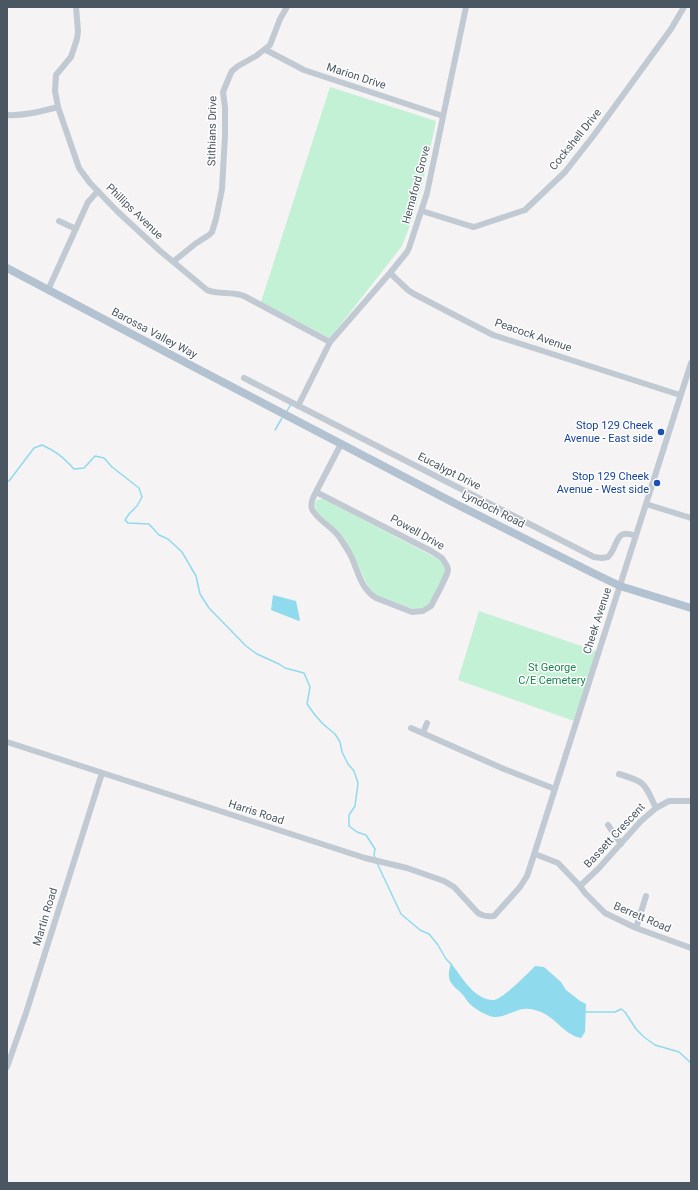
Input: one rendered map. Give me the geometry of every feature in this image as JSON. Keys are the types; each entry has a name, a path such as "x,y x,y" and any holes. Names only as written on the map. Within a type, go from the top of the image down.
{"main road":[{"name":"Barossa Valley Way","path":"7,268 292,418"},
{"name":"Lyndoch Road","path":"292,418 463,507 620,586 691,608"}],"street":[{"name":"Phillips Avenue","path":"76,7 78,31 77,39 71,57 60,70 55,80 55,91 58,107 79,168 98,191 148,240 207,290 212,292 233,293 244,296 330,342"},
{"path":"266,50 270,45 280,19 287,7"},
{"name":"Hemaford Grove","path":"298,406 330,342 407,252 428,193 466,7"},
{"name":"Cockshell Drive","path":"422,210 470,226 483,224 525,210 565,172 586,146 671,29 684,7"},
{"name":"Marion Drive","path":"266,50 304,70 444,116"},
{"name":"Stithians Drive","path":"174,261 212,232 222,189 225,136 225,107 223,92 232,71 266,50"},
{"path":"7,115 26,114 58,107"},
{"path":"48,290 88,202 98,191"},
{"path":"59,221 76,229"},
{"name":"Peacock Avenue","path":"390,273 414,294 493,335 680,395"},
{"name":"Cheek Avenue","path":"491,916 504,905 520,887 527,876 691,363"},
{"name":"Eucalypt Drive","path":"244,378 594,557 608,557 613,550 616,541 622,534 628,533 636,536"},
{"name":"Powell Drive","path":"316,492 432,550 442,558 447,566 447,574 431,606 423,611 412,612 371,595 365,588 351,556 339,536 314,512 311,505 313,498 316,492 341,444"},
{"path":"646,504 691,518"},
{"path":"423,734 427,723"},
{"path":"411,728 555,789"},
{"name":"Harris Road","path":"7,742 358,856 407,868 444,881 454,887 478,913 491,916"},
{"name":"Martin Road","path":"7,1067 26,1014 102,773"},
{"path":"619,774 637,779 645,785 656,808"},
{"name":"Bassett Crescent","path":"580,886 598,869 641,821 656,808 669,801 691,801"},
{"path":"608,825 621,844"},
{"name":"Berrett Road","path":"534,854 558,862 605,914 636,928 691,948"},
{"path":"636,928 646,896"}],"green space":[{"path":"330,87 436,121 418,200 402,246 330,338 261,302"},
{"path":"323,499 440,560 445,568 445,574 426,607 422,609 414,609 374,594 369,588 346,541 341,534 316,511 315,503 317,500"},
{"name":"St George C/E Cemetery","path":"479,611 599,652 577,722 458,680"}],"water":[{"path":"273,595 296,601 300,620 299,621 271,610"},
{"path":"451,963 472,990 488,1000 498,999 535,966 544,967 561,982 566,990 586,1004 585,1032 581,1038 575,1036 544,1013 532,1009 521,1009 497,1017 490,1016 477,1010 451,983 449,979 449,970"}],"waterway":[{"path":"287,411 291,404"},
{"path":"275,430 282,418"},
{"path":"7,481 9,481 34,448 42,445 60,455 74,469 84,468 95,456 104,458 112,467 139,488 142,497 137,506 125,520 128,523 149,524 159,535 168,539 182,552 196,576 200,594 209,608 246,646 257,654 285,668 304,673 310,687 307,704 323,724 335,734 340,742 342,752 348,764 354,771 358,783 355,806 349,815 349,826 357,832 366,835 375,849 375,858"},
{"path":"377,863 401,914 420,930 429,934 451,964"},
{"path":"585,1012 615,1012 621,1009 644,1037 655,1045 679,1052 691,1063"}],"place":[{"name":"Stop 129 Cheek Avenue - East side","path":"661,432"},
{"name":"Stop 129 Cheek Avenue - West side","path":"657,483"}]}
